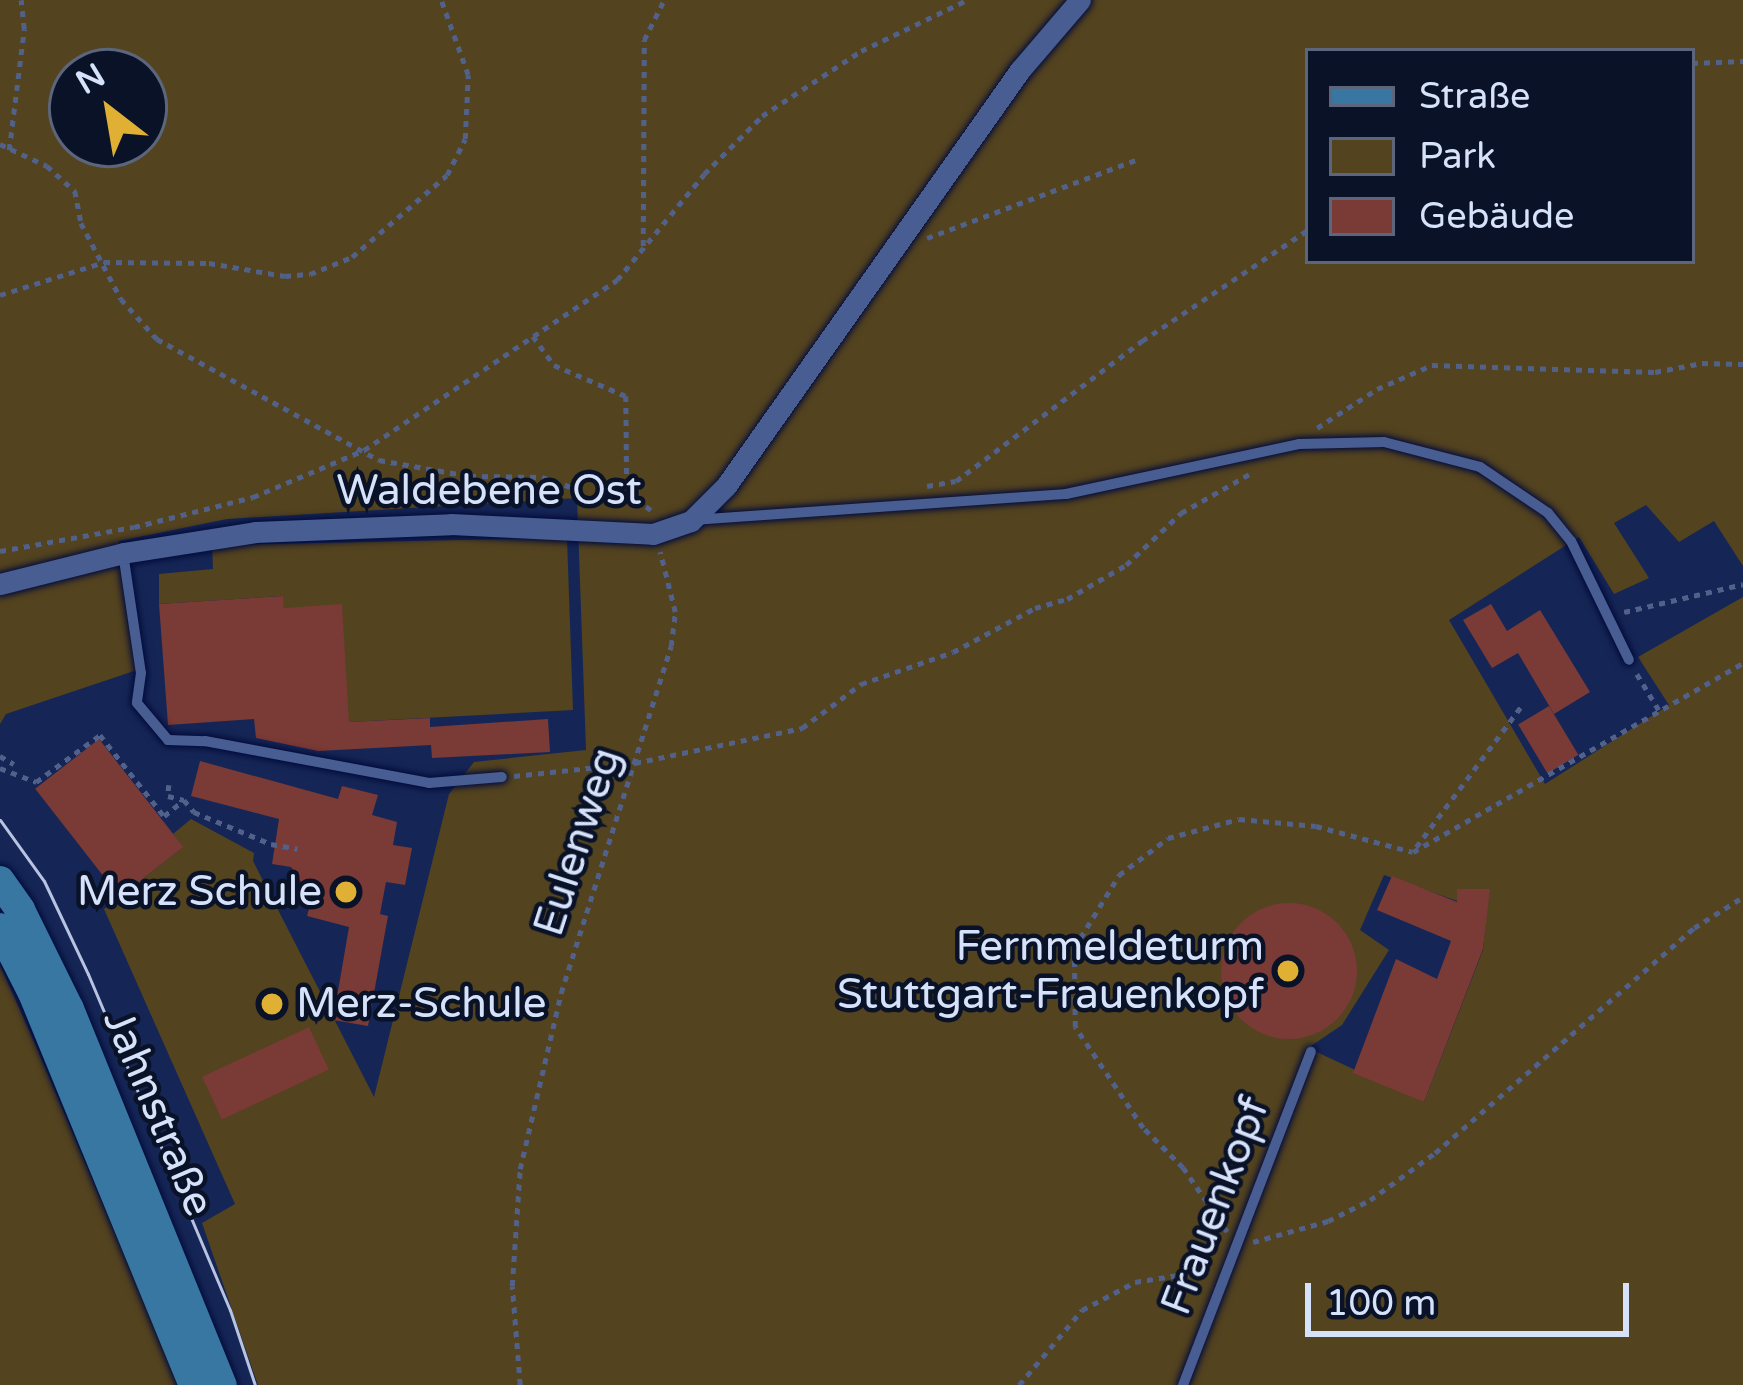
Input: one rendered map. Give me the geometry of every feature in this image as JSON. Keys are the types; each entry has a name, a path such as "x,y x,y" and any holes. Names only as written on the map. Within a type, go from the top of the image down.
{"main road":[{"name":"Jahnstraße","path":"0,881 61,991 222,1385"},
{"name":"Jahnstraße","path":"0,928 27,980 194,1385"}],"street":[{"name":"Waldebene Ost","path":"0,584 123,553 255,532 452,524 653,534 691,520 726,486 1020,70 1080,0"}],"lane":[{"path":"691,520 1066,494 1299,444 1384,442 1480,467 1548,513 1571,541 1629,660"},
{"path":"123,553 141,673 137,704 168,740 278,753 429,783 502,777"},
{"name":"Frauenkopf","path":"1183,1385 1311,1052"}],"path":[{"path":"9,150 23,29 21,0"},
{"path":"0,295 104,262 209,263 285,276 310,274 352,257 447,175 465,140 468,74 441,0"},
{"path":"643,246 644,40 664,0"},
{"path":"0,551 134,527 294,483 364,450 616,280 704,174 762,116 861,51 967,0"},
{"path":"1695,63 1743,61"},
{"path":"0,144 47,166 75,191 81,223 121,299 157,339 268,404 379,460 429,470 542,477 571,487 618,530"},
{"path":"895,245 907,246 1141,158"},
{"path":"913,489 956,481 1142,340 1305,232"},
{"path":"533,336 554,365 626,396 627,492 654,513 691,520"},
{"path":"1299,444 1330,417 1377,389 1432,365 1655,372 1702,363 1743,364"},
{"path":"502,777 634,763 802,728 861,684 953,652 1087,588 1126,565 1181,513 1262,466"},
{"name":"Eulenweg","path":"520,1385 512,1286 520,1169 561,993 671,646 675,611 671,580 653,534"},
{"path":"1606,616 1743,584"},
{"path":"1629,660 1659,710"},
{"path":"1238,1246 1183,1168 1132,1114 1075,1027 1074,948 1119,875 1168,838 1239,819 1316,826 1413,852 1743,663"},
{"path":"1413,852 1523,704"},
{"path":"0,768 36,782 100,735 164,816 184,800"},
{"path":"0,756 14,764"},
{"path":"169,785 168,796 184,800 194,812 271,844 298,849"},
{"path":"1019,1385 1082,1310 1135,1282 1204,1275 1238,1246 1328,1221 1370,1200 1435,1153 1694,928 1743,897"}],"green space":[{"path":"0,0 1743,0 1743,566 1714,521 1679,542 1646,505 1614,523 1649,578 1614,594 1579,537 1449,620 1545,784 1669,705 1638,657 1743,597 1743,1385 258,1385 202,1223 235,1204 104,909 183,847 173,834 191,819 254,853 253,861 374,1097 449,794 474,762 586,750 577,498 227,519 119,541 137,670 6,714 0,724","holes":["1384,875 1457,901 1458,889 1489,889 1483,950 1424,1102 1308,1048 1342,1025 1389,950 1360,930"]},
{"path":"567,538 573,710 349,722 284,608 282,596 159,604 159,574 213,569 212,545"},
{"path":"0,965 35,1044 179,1385 0,1385"}],"building":[{"path":"283,596 284,608 342,604 349,722 430,718 430,727 548,719 550,752 432,758 431,745 318,751 256,738 254,719 168,725 159,604"},
{"path":"1491,604 1507,631 1540,610 1590,692 1554,714 1518,653 1492,668 1463,620"},
{"path":"1549,706 1578,755 1547,773 1518,725"},
{"path":"99,739 183,847 120,897 35,789"},
{"name":"Merz Schule","path":"200,761 338,799 342,786 378,795 372,815 397,822 393,845 412,848 405,885 386,882 380,914 388,916 368,1026 333,1020 349,927 307,916 312,898 291,867 272,864 279,819 191,796"},
{"path":"1392,876 1457,902 1457,889 1490,889 1483,949 1424,1102 1353,1073 1396,959 1437,979 1451,941 1377,910"},
{"name":"Fernmeldeturm Stuttgart-Frauenkopf","path":"1289,903 1315,908 1337,923 1352,945 1357,971 1352,997 1337,1019 1315,1034 1289,1039 1263,1034 1241,1019 1226,997 1221,971 1226,945 1241,923 1263,908"},
{"name":"Merz Schule","path":"309,1027 329,1070 222,1119 202,1077"}],"tram line":[{"path":"0,820 44,881 88,974 230,1310 255,1385"}],"place":[{"name":"Merz Schule","path":"346,892"},
{"name":"Fernmeldeturm Stuttgart-Frauenkopf","path":"1288,971"},
{"name":"Merz-Schule","path":"272,1004"}]}
